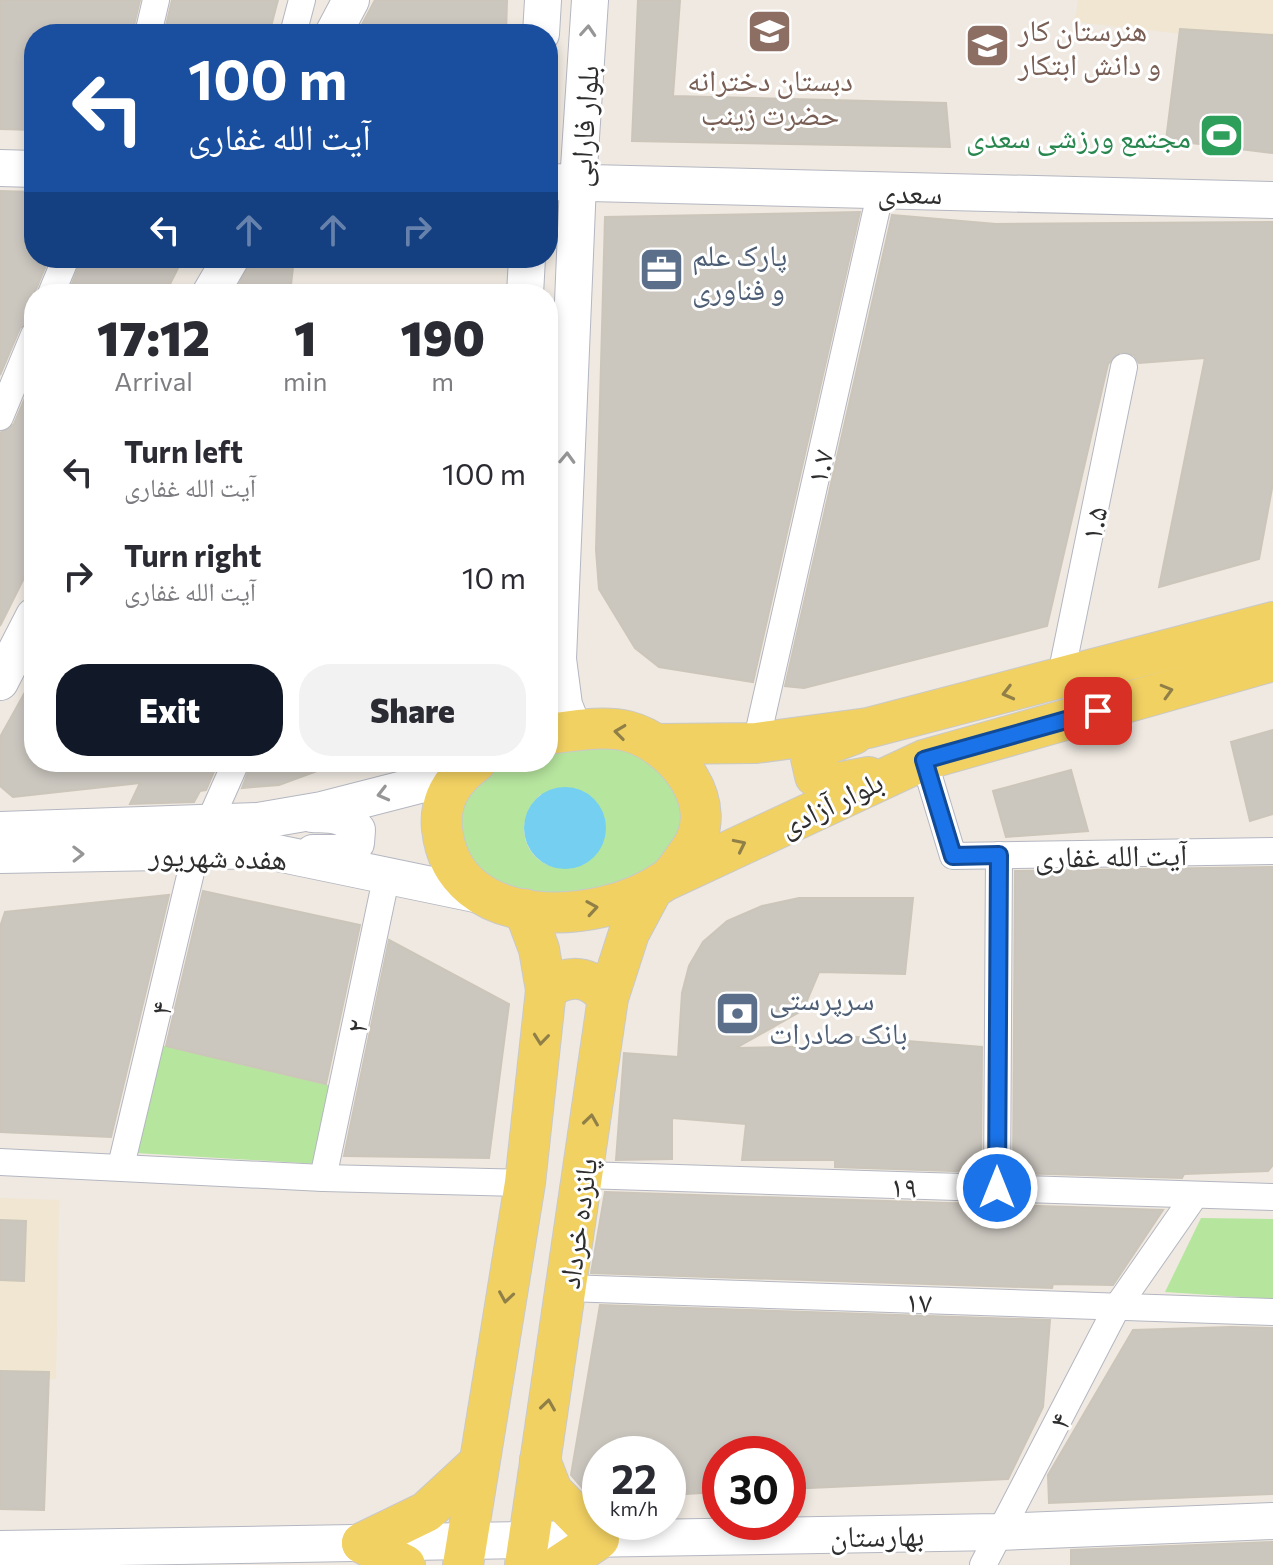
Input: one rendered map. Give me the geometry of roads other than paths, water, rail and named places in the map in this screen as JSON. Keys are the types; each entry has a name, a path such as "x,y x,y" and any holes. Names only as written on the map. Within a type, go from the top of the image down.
{"main road":[{"path":"338,24 351,0"},
{"name":"بلوار فارابی","path":"542,24 543,0"},
{"name":"بلوار فارابی","path":"558,424 563,183 590,0"},
{"path":"0,168 24,169"},
{"name":"سعدی","path":"563,183 1273,200"},
{"name":"بلوار آزادی","path":"658,744 756,743 868,728 1272,628"},
{"name":"بلوار آزادی","path":"480,895 503,905 524,909 581,911 621,902 907,766 1272,628"},
{"path":"0,682 24,635"},
{"name":"بلوار فارابی","path":"558,683 564,705 561,732"},
{"path":"868,728 825,745 811,758 815,776 837,783 907,766"},
{"path":"561,732 625,730 658,744"},
{"name":"پانزده خرداد","path":"526,1553 608,998 629,933 661,883 692,848 699,804 677,759 658,744"},
{"name":"هفده شهریور","path":"0,855 202,838 456,772"},
{"path":"465,772 445,797 441,821 444,850 457,875 480,895"},
{"path":"263,850 338,854 348,853 356,843 357,830 350,820 338,815 298,814"},
{"name":"هفده شهریور","path":"0,830 202,838 480,895"},
{"name":"پانزده خرداد","path":"465,1553 525,1183 546,990 539,949 524,909"},
{"path":"546,990 572,977 586,979 608,998"},
{"path":"540,1460 552,1491 582,1522"},
{"path":"362,1543 426,1512 479,1463"},
{"name":"بهارستان","path":"686,1537 998,1532 1273,1521"},
{"name":"بهارستان","path":"0,1549 362,1543 465,1553 526,1553 594,1540"},
{"path":"560,1565 598,1540"},
{"path":"362,1543 405,1565"}],"street":[{"path":"150,24 156,0"},
{"path":"296,24 302,0"},
{"name":"۱.۷","path":"756,743 881,190"},
{"path":"0,417 24,359"},
{"name":"۱.۵","path":"1060,680 1124,367"},
{"name":"آیت الله غفاری","path":"907,766 953,856 1273,851"},
{"name":"۴","path":"121,1166 202,838 232,772"},
{"path":"997,1188 999,855"},
{"name":"۲","path":"323,1178 387,874"},
{"path":"0,1162 323,1178 525,1183"},
{"name":"۱۹","path":"583,1175 1273,1197"},
{"name":"۴","path":"983,1565 1117,1307 1195,1195"},
{"name":"۱۷","path":"566,1288 1273,1312"}],"water":[{"path":"565,787 581,790 594,799 603,812 606,828 603,844 594,857 581,866 565,869 549,866 536,857 527,844 524,828 527,812 536,799 549,790"}],"place":[{"name":"دبستان دخترانه حضرت زینب","path":"770,32"},
{"name":"هنرستان کار و دانش ابتکار","path":"987,45"},
{"name":"مجتمع ورزشی سعدی","path":"1222,135"},
{"name":"پارک علم و فناوری","path":"661,270"},
{"name":"سرپرستی بانک صادرات","path":"738,1014"}]}
